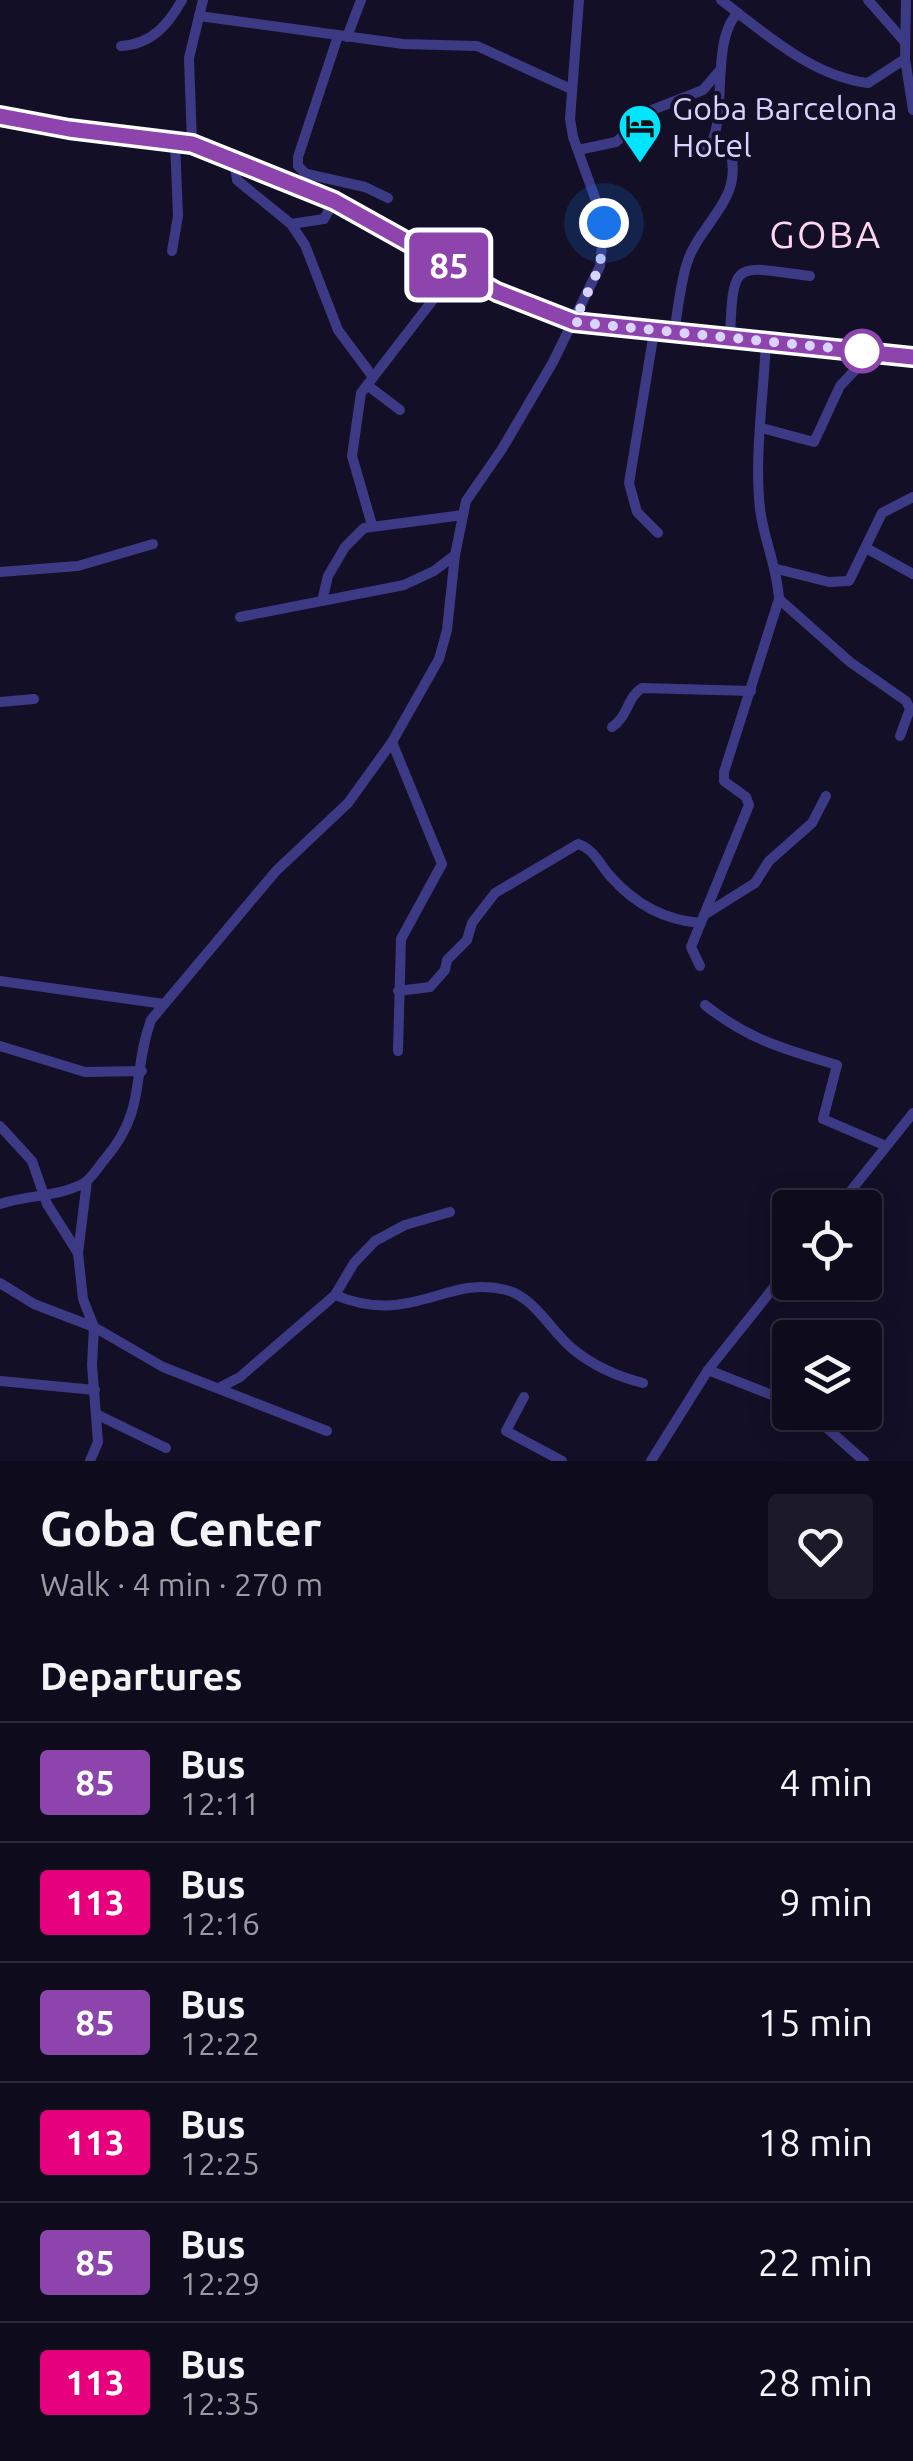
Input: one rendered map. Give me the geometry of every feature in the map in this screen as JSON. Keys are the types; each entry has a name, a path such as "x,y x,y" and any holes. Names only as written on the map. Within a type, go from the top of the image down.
{"street":[{"path":"121,46 146,41 166,26 182,0"},
{"path":"192,144 189,58 203,0"},
{"path":"361,0 342,36 298,156 304,181 334,201 456,270 532,308 574,322 913,357"},
{"path":"90,1461 98,1442 94,1327 83,1299 78,1253 87,1182 131,1122 144,1039 151,1020 276,871 348,803 392,742 439,658 447,630 454,555 463,515 478,480 502,449 594,284 606,235 570,118 579,0"},
{"path":"720,0 817,68 858,82 876,80 904,59"},
{"path":"868,0 905,42"},
{"path":"906,0 904,59 913,110"},
{"path":"698,146 708,146 716,136 728,23 738,12"},
{"path":"200,16 403,44 476,46 571,89"},
{"path":"578,150 616,142 652,110 703,90 721,69"},
{"path":"0,116 192,144 304,181 365,188 388,198"},
{"path":"172,251 178,216 175,141"},
{"path":"674,333 686,264 729,194 733,179 731,156"},
{"path":"234,161 238,180 291,224 305,245 338,330 370,381 400,410"},
{"path":"291,224 324,219 334,201"},
{"path":"730,338 732,284 738,274 750,268 810,276"},
{"path":"372,525 352,456 358,402 456,270"},
{"path":"654,332 629,483 637,512 658,533"},
{"path":"700,966 691,952 701,919 749,805 724,781 779,599 777,569 760,511 758,459 766,339"},
{"path":"762,428 814,442 840,386 872,352"},
{"path":"777,569 850,581 882,514 913,497"},
{"path":"322,601 328,576 352,535 372,525 463,515"},
{"path":"0,572 78,566 152,544"},
{"path":"866,548 913,574"},
{"path":"240,617 404,586 434,571 454,555"},
{"path":"779,599 850,662 906,701 910,709 900,736"},
{"path":"612,727 622,720 634,695 642,688 752,691"},
{"path":"0,702 34,700"},
{"path":"392,742 442,864 402,939 398,1051"},
{"path":"398,992 430,988 445,970 447,960 467,940 472,922 495,893 578,844 588,848 611,877 656,913 701,919 755,883 778,852 812,823 826,796"},
{"path":"0,981 164,1004"},
{"path":"705,1005 756,1040 837,1065 822,1118 886,1146"},
{"path":"0,1046 85,1072 142,1071"},
{"path":"852,1190 913,1113"},
{"path":"0,1126 32,1160 51,1211 78,1253"},
{"path":"0,1204 87,1182"},
{"path":"219,1388 240,1377 335,1294 365,1248 386,1233 450,1212"},
{"path":"0,1283 34,1304 94,1327 162,1367 328,1431"},
{"path":"335,1294 361,1306 390,1307 410,1306 480,1286 512,1292 532,1306 576,1352 612,1373 643,1383"},
{"path":"651,1461 708,1370 772,1290"},
{"path":"708,1370 772,1395"},
{"path":"0,1381 95,1390"},
{"path":"524,1397 506,1432 562,1461"},
{"path":"98,1415 166,1448"},
{"path":"829,1430 864,1461"}],"bus line":[{"name":"85","path":"0,116 192,144 334,201 497,292 574,322 913,357"}],"place":[{"name":"Goba Barcelona Hotel","path":"640,164"}],"district":[{"name":"GOBA","path":"826,234"}],"route":[{"path":"604,223 606,235 600,266 574,322 862,351"}]}
